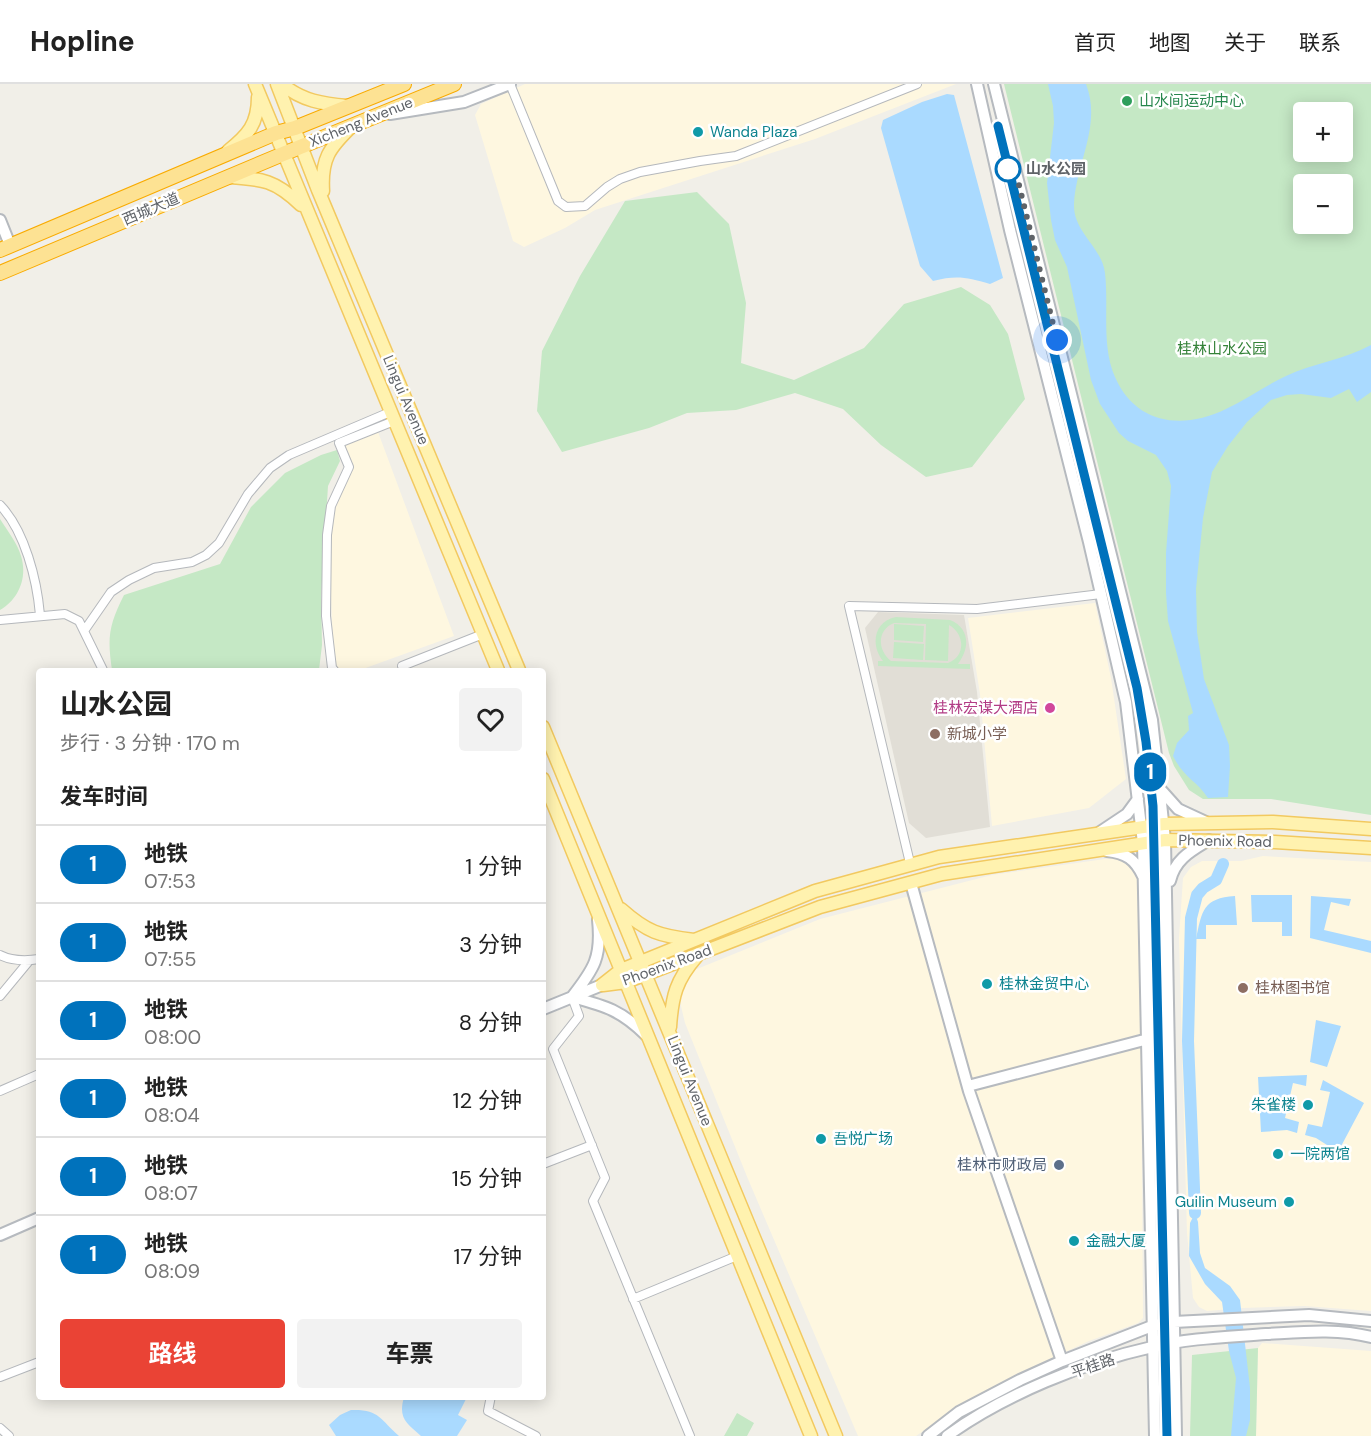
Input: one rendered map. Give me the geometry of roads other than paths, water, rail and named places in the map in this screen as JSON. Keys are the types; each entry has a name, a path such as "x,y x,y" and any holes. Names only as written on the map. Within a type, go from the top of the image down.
{"highway":[{"name":"Xicheng Avenue","path":"295,128 404,84"},
{"name":"Xicheng Avenue","path":"302,146 454,84"},
{"name":"西城大道","path":"5,247 276,133 295,128"},
{"name":"西城大道","path":"0,273 302,146"}],"main road":[{"name":"Lingui Avenue","path":"278,84 323,201 518,668"},
{"path":"282,84 305,99 325,105 348,106"},
{"path":"372,117 464,102 510,84"},
{"path":"977,84 1010,230 1126,702 1143,843 1155,1436"},
{"path":"994,84 1152,720 1165,840 1176,1436"},
{"name":"Lingui Avenue","path":"257,88 497,668"},
{"path":"221,156 253,128 258,109 257,88"},
{"path":"323,201 323,167 329,150 354,124"},
{"path":"227,177 272,182 288,192 306,210"},
{"path":"0,220 5,247"},
{"name":"Lingui Avenue","path":"546,734 836,1436"},
{"name":"Lingui Avenue","path":"546,786 811,1436"},
{"path":"1160,790 1178,809 1209,824"},
{"path":"1096,834 1127,814 1138,799"},
{"name":"Phoenix Road","path":"602,985 644,968 695,940 815,891 910,863 939,857 1164,824 1272,822 1371,829"},
{"name":"Phoenix Road","path":"644,968 698,954 820,907 942,874 1165,840 1275,842 1371,848"},
{"path":"1166,899 1173,869 1182,857 1209,840"},
{"path":"1098,850 1129,856 1139,867 1144,878"},
{"path":"914,882 972,1088 1065,1360"},
{"path":"618,907 639,925 652,932 672,938 695,940"},
{"path":"572,997 591,970 599,952 598,912"},
{"path":"670,1031 672,1001 678,981 698,954"},
{"path":"546,1008 602,985"},
{"path":"572,997 616,1010 648,1037"},
{"path":"972,1088 1148,1041"},
{"path":"0,1234 36,1219"},
{"name":"平桂路","path":"928,1436 959,1412 1020,1380 1152,1326 1174,1322 1309,1315 1371,1321"},
{"name":"平桂路","path":"947,1436 966,1422 1021,1392 1093,1364 1153,1347 1204,1339 1318,1330 1371,1337"}],"street":[{"path":"510,84 557,200 561,205 571,208 586,206 607,187 620,179 640,172 736,156 917,84"},
{"path":"84,631 111,592 129,580 154,568 192,562 206,555 219,543 248,494 270,468 290,455 392,416"},
{"path":"334,668 326,616 325,588 329,514 334,497 349,467 339,442 392,416"},
{"path":"0,505 14,524 24,545 38,594 40,615"},
{"path":"910,863 849,606 977,609 1101,594"},
{"path":"0,620 65,614 79,621 102,668"},
{"path":"402,666 483,634"},
{"path":"0,955 29,961 36,960"},
{"path":"0,996 29,961"},
{"path":"572,997 579,1016 553,1049 605,1178 593,1201 690,1436"},
{"path":"0,1091 36,1075"},
{"path":"546,1163 592,1145"},
{"path":"633,1299 737,1256"},
{"path":"0,1377 36,1363"},
{"path":"490,1400 488,1411 536,1436"},
{"path":"0,1428 9,1436"}],"water":[{"path":"1048,84 1086,84 1090,99 1090,129 1076,189 1075,214 1103,264 1108,352 1115,377 1124,393 1135,405 1148,414 1162,419 1178,421 1210,416 1286,376 1371,345 1371,392 1357,402 1349,389 1331,398 1301,394 1271,400 1247,422 1228,446 1212,472 1203,518 1196,589 1197,632 1204,679 1229,745 1228,797 1208,798 1181,769 1173,756 1177,743 1189,730 1188,716 1193,713 1168,621 1166,553 1171,486 1167,471 1156,455 1128,441 1119,433 1100,404 1091,380 1067,267 1055,240 1051,220 1047,183 1054,123"},
{"path":"947,94 954,95 1003,278 990,284 962,278 933,281 920,266 881,128 883,120 922,102"},
{"path":"1251,895 1292,895 1292,936 1282,936 1282,922 1252,922"},
{"path":"1235,896 1237,925 1206,925 1206,939 1196,939 1200,921 1210,903 1224,897"},
{"path":"1311,896 1351,899 1349,906 1331,902 1324,930 1371,941 1371,953 1310,938"},
{"path":"1316,1020 1341,1026 1327,1067 1310,1062"},
{"path":"1307,1075 1306,1086 1293,1083 1285,1118 1299,1122 1297,1133 1287,1130 1261,1132 1258,1077"},
{"path":"1323,1080 1364,1103 1338,1152 1316,1138 1305,1135 1308,1124 1322,1127 1330,1092 1320,1090"},
{"path":"1195,1213 1198,1222 1200,1253 1205,1268 1230,1286 1240,1300 1250,1388 1250,1420 1246,1436 1231,1436 1236,1378 1229,1351 1222,1302 1205,1284 1189,1256 1190,1223"},
{"path":"403,1400 466,1400 458,1415 467,1420 457,1436 421,1436 405,1420"},
{"path":"351,1410 373,1413 399,1436 336,1436 329,1425 340,1415"}],"waterway":[{"path":"1195,1213 1188,1041 1191,918 1197,895 1216,880 1223,864"}],"metro line":[{"name":"1","path":"998,126 1137,688 1149,761 1153,806 1157,927 1167,1436"}],"place":[{"name":"山水间运动中心","path":"1127,101"},
{"name":"Wanda Plaza","path":"698,132"},
{"name":"山水公园","path":"1008,169"},
{"name":"桂林宏谋大酒店","path":"1050,708"},
{"name":"新城小学","path":"935,734"},
{"name":"桂林金贸中心","path":"987,984"},
{"name":"桂林图书馆","path":"1243,988"},
{"name":"朱雀楼","path":"1308,1105"},
{"name":"吾悦广场","path":"821,1139"},
{"name":"一院两馆","path":"1278,1154"},
{"name":"桂林市财政局","path":"1059,1165"},
{"name":"Guilin Museum","path":"1289,1202"},
{"name":"金融大厦","path":"1074,1241"}],"park label":[{"name":"桂林山水公园","path":"1222,349"}]}
